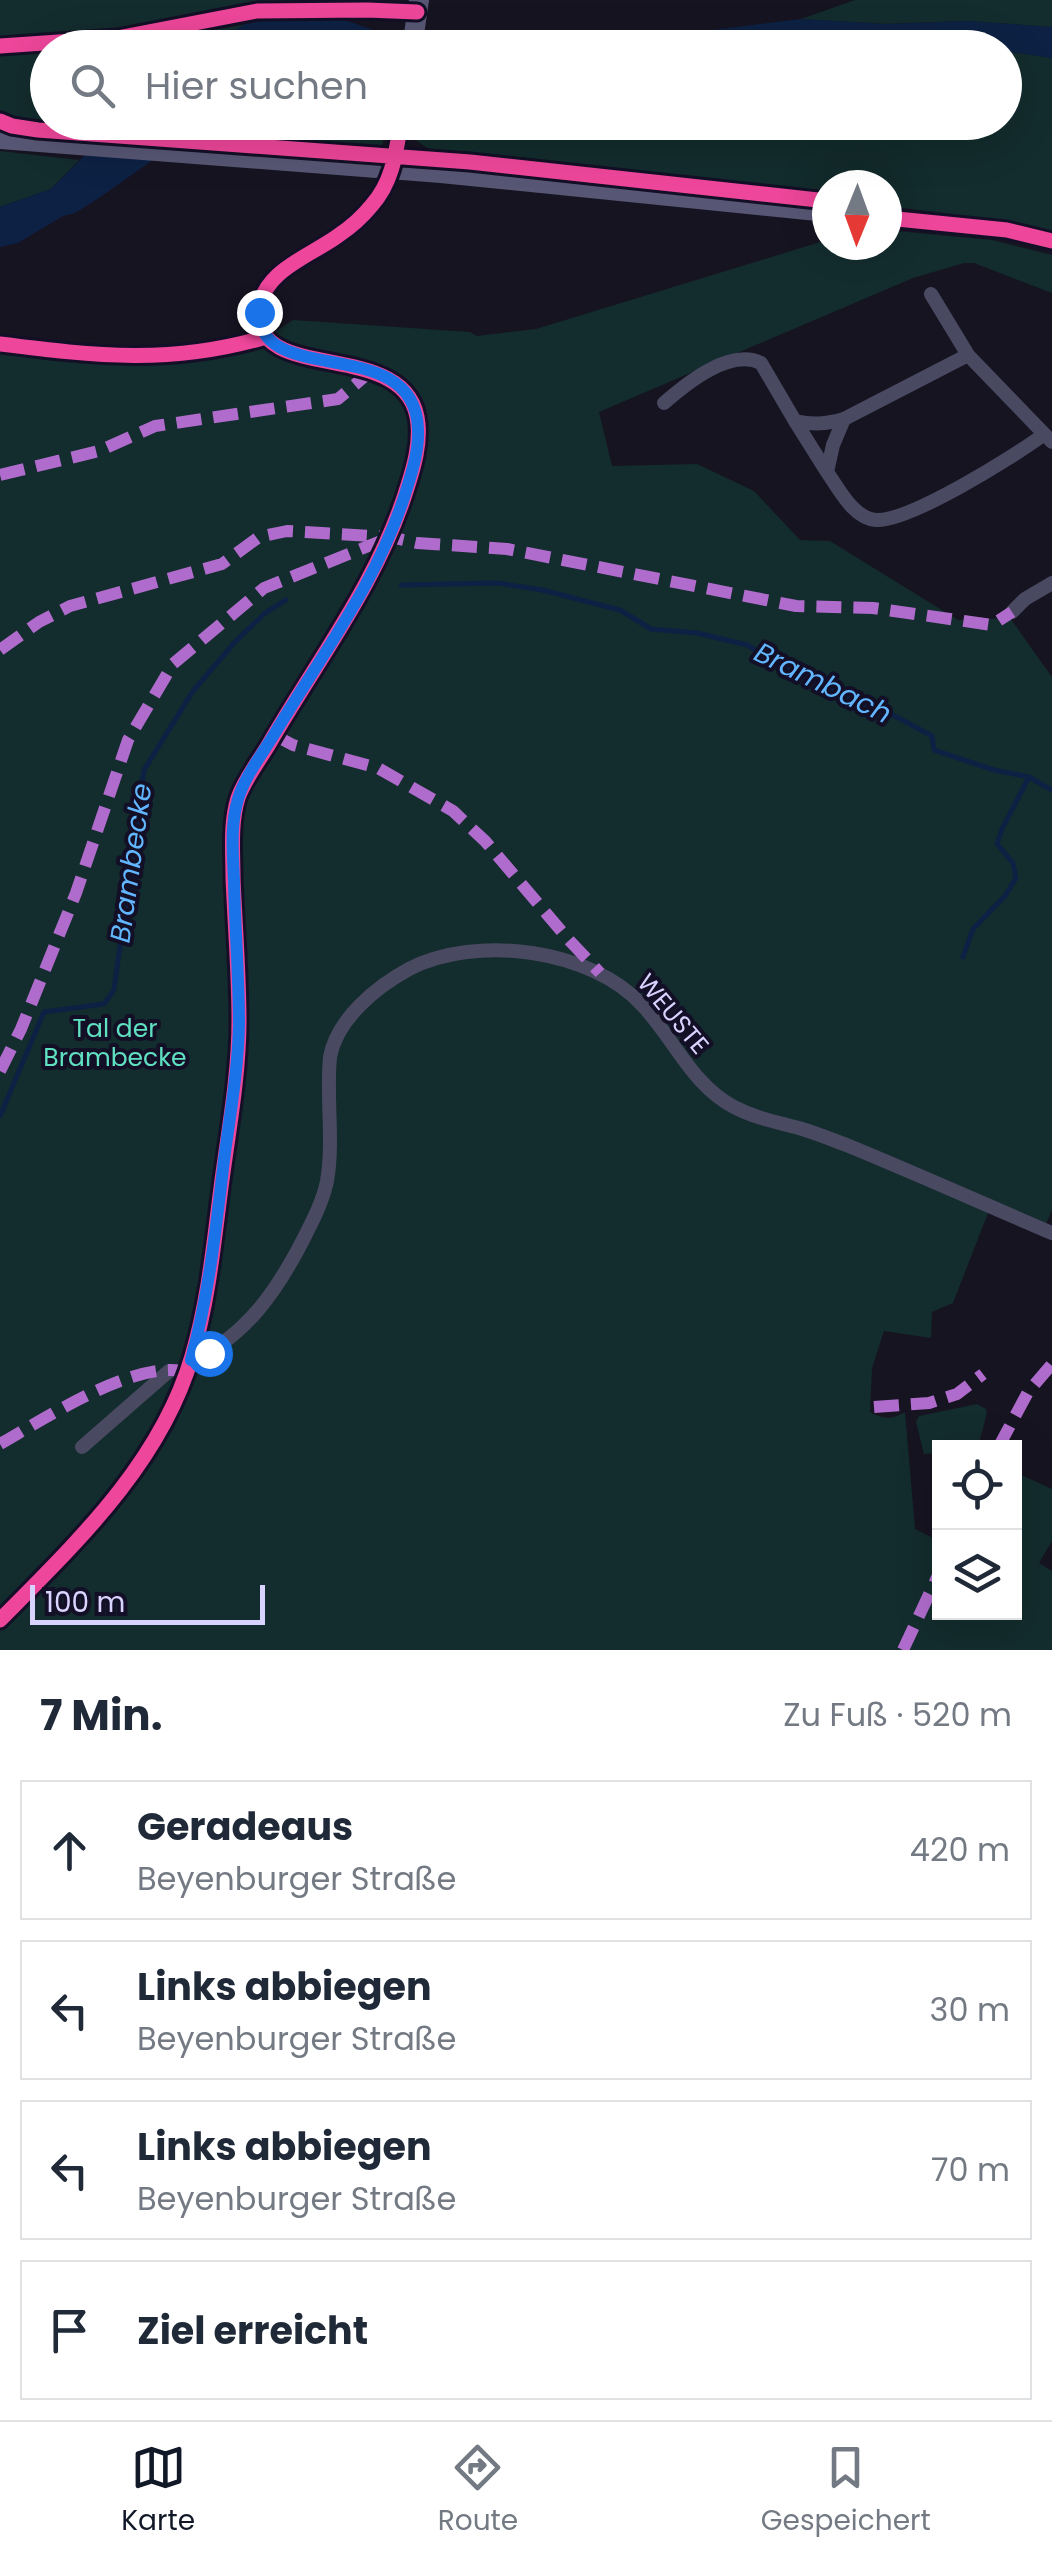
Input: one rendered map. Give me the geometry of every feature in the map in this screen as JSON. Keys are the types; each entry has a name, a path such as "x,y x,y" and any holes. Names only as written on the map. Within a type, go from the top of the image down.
{"main road":[{"path":"414,30 418,0"},
{"path":"0,139 612,189 812,210"},
{"path":"0,1620 78,1541 126,1482 163,1428 191,1360 208,1290 236,1069 239,1019 232,830 239,796 381,557 404,497 418,439 414,405 397,383 378,373 310,358 270,342 261,328 260,303 272,281 338,236 374,204 393,170 398,140"},
{"path":"902,219 1008,230 1052,242"}],"street":[{"path":"664,402 688,383 732,360 752,358 761,363 794,421 852,507 874,520 890,517 931,500 1048,438 968,355 931,294"},
{"path":"794,421 811,425 844,419 968,355"},
{"path":"827,472 832,445 844,419"},
{"path":"1012,612 1052,583"},
{"name":"WEUSTE","path":"191,1360 222,1346 248,1321 288,1271 312,1222 328,1171 330,1057 344,1024 360,1006 404,972 435,958 465,952 524,952 559,960 615,981 647,1009 702,1084 729,1105 847,1146 1052,1233"},
{"path":"82,1448 169,1371"}],"green space":[{"path":"0,0 293,0 284,17 235,30 30,30 30,124 0,118"},
{"path":"855,0 1052,0 1052,27 967,21 885,24 801,19"},
{"path":"1022,54 1052,58 1052,233 1001,220 902,208 902,170 812,170 812,197 439,156 417,140 1022,140"},
{"path":"297,140 383,140 381,153"},
{"path":"0,151 79,160 51,189 0,207"},
{"name":"Tal der Brambecke","path":"902,231 992,240 1052,255 1052,293 974,263 964,263 913,278 599,412 612,466 697,464 754,491 800,540 830,541 958,620 1010,618 1052,677 1052,1210 1046,1224 992,1203 953,1303 932,1312 931,1338 884,1331 872,1368 870,1412 888,1418 905,1412 915,1529 932,1538 932,1620 1022,1620 1022,1475 1052,1489 1052,1541 1039,1563 1052,1571 1052,1650 0,1650 0,339 137,353 253,346 293,320 470,332 477,336 536,329 812,245 812,260 902,260"},
{"path":"977,1404 987,1413 980,1440 932,1440 932,1453 924,1454 916,1422 919,1416"}],"water":[{"path":"333,16 373,30 236,30 246,24 284,17"},
{"path":"801,19 885,24 969,21 1052,27 1052,58 1022,54 1022,30 712,30"},
{"path":"100,140 175,140 75,213 18,243 0,247 0,207 51,189"}],"waterway":[{"name":"Brambach","path":"401,585 497,583 542,590 620,610 651,629 697,633 747,645 790,671 932,736 934,750 1029,777 1052,790"},
{"name":"Brambecke","path":"0,1116 44,1012 104,1004 114,990 144,770 193,691 235,642 265,613 286,600"},
{"path":"963,957 973,929 1005,896 1016,878 1013,863 997,844 1029,777"}],"marked path":[{"path":"0,475 99,451 155,426 338,399 371,371"},
{"path":"0,650 70,606 222,564 259,537 287,531 507,549 796,606 873,608 992,625 1012,612"},
{"path":"0,1071 76,893 128,740 173,664 264,588 381,541"},
{"path":"274,735 293,745 378,768 453,811 485,841 600,973"},
{"path":"1002,1440 1028,1392 1052,1364"},
{"path":"0,1444 117,1382 166,1370 187,1372"},
{"path":"874,1407 929,1403 957,1394 983,1374"},
{"path":"903,1650 932,1588"}],"cycle path":[{"path":"158,30 257,11 417,12"},
{"path":"0,46 30,44"},
{"path":"0,121 30,129"},
{"path":"173,140 470,162 812,199"},
{"path":"0,1620 86,1531 138,1466 178,1395 198,1335 237,1061 239,1003 232,848 235,808 248,777 346,619 381,554 408,485 418,440 418,424 409,397 390,380 364,369 281,348 264,334 259,312 268,286 278,275 348,228 379,196 392,166 397,140"},
{"path":"902,220 1007,230 1052,241"},
{"path":"0,344 134,356 198,352 266,337"}],"route":[{"path":"209,1353 191,1360 208,1290 236,1069 239,1019 232,830 239,796 381,557 404,497 418,439 414,405 397,383 385,375 310,358 277,346 261,328 259,312"}]}
